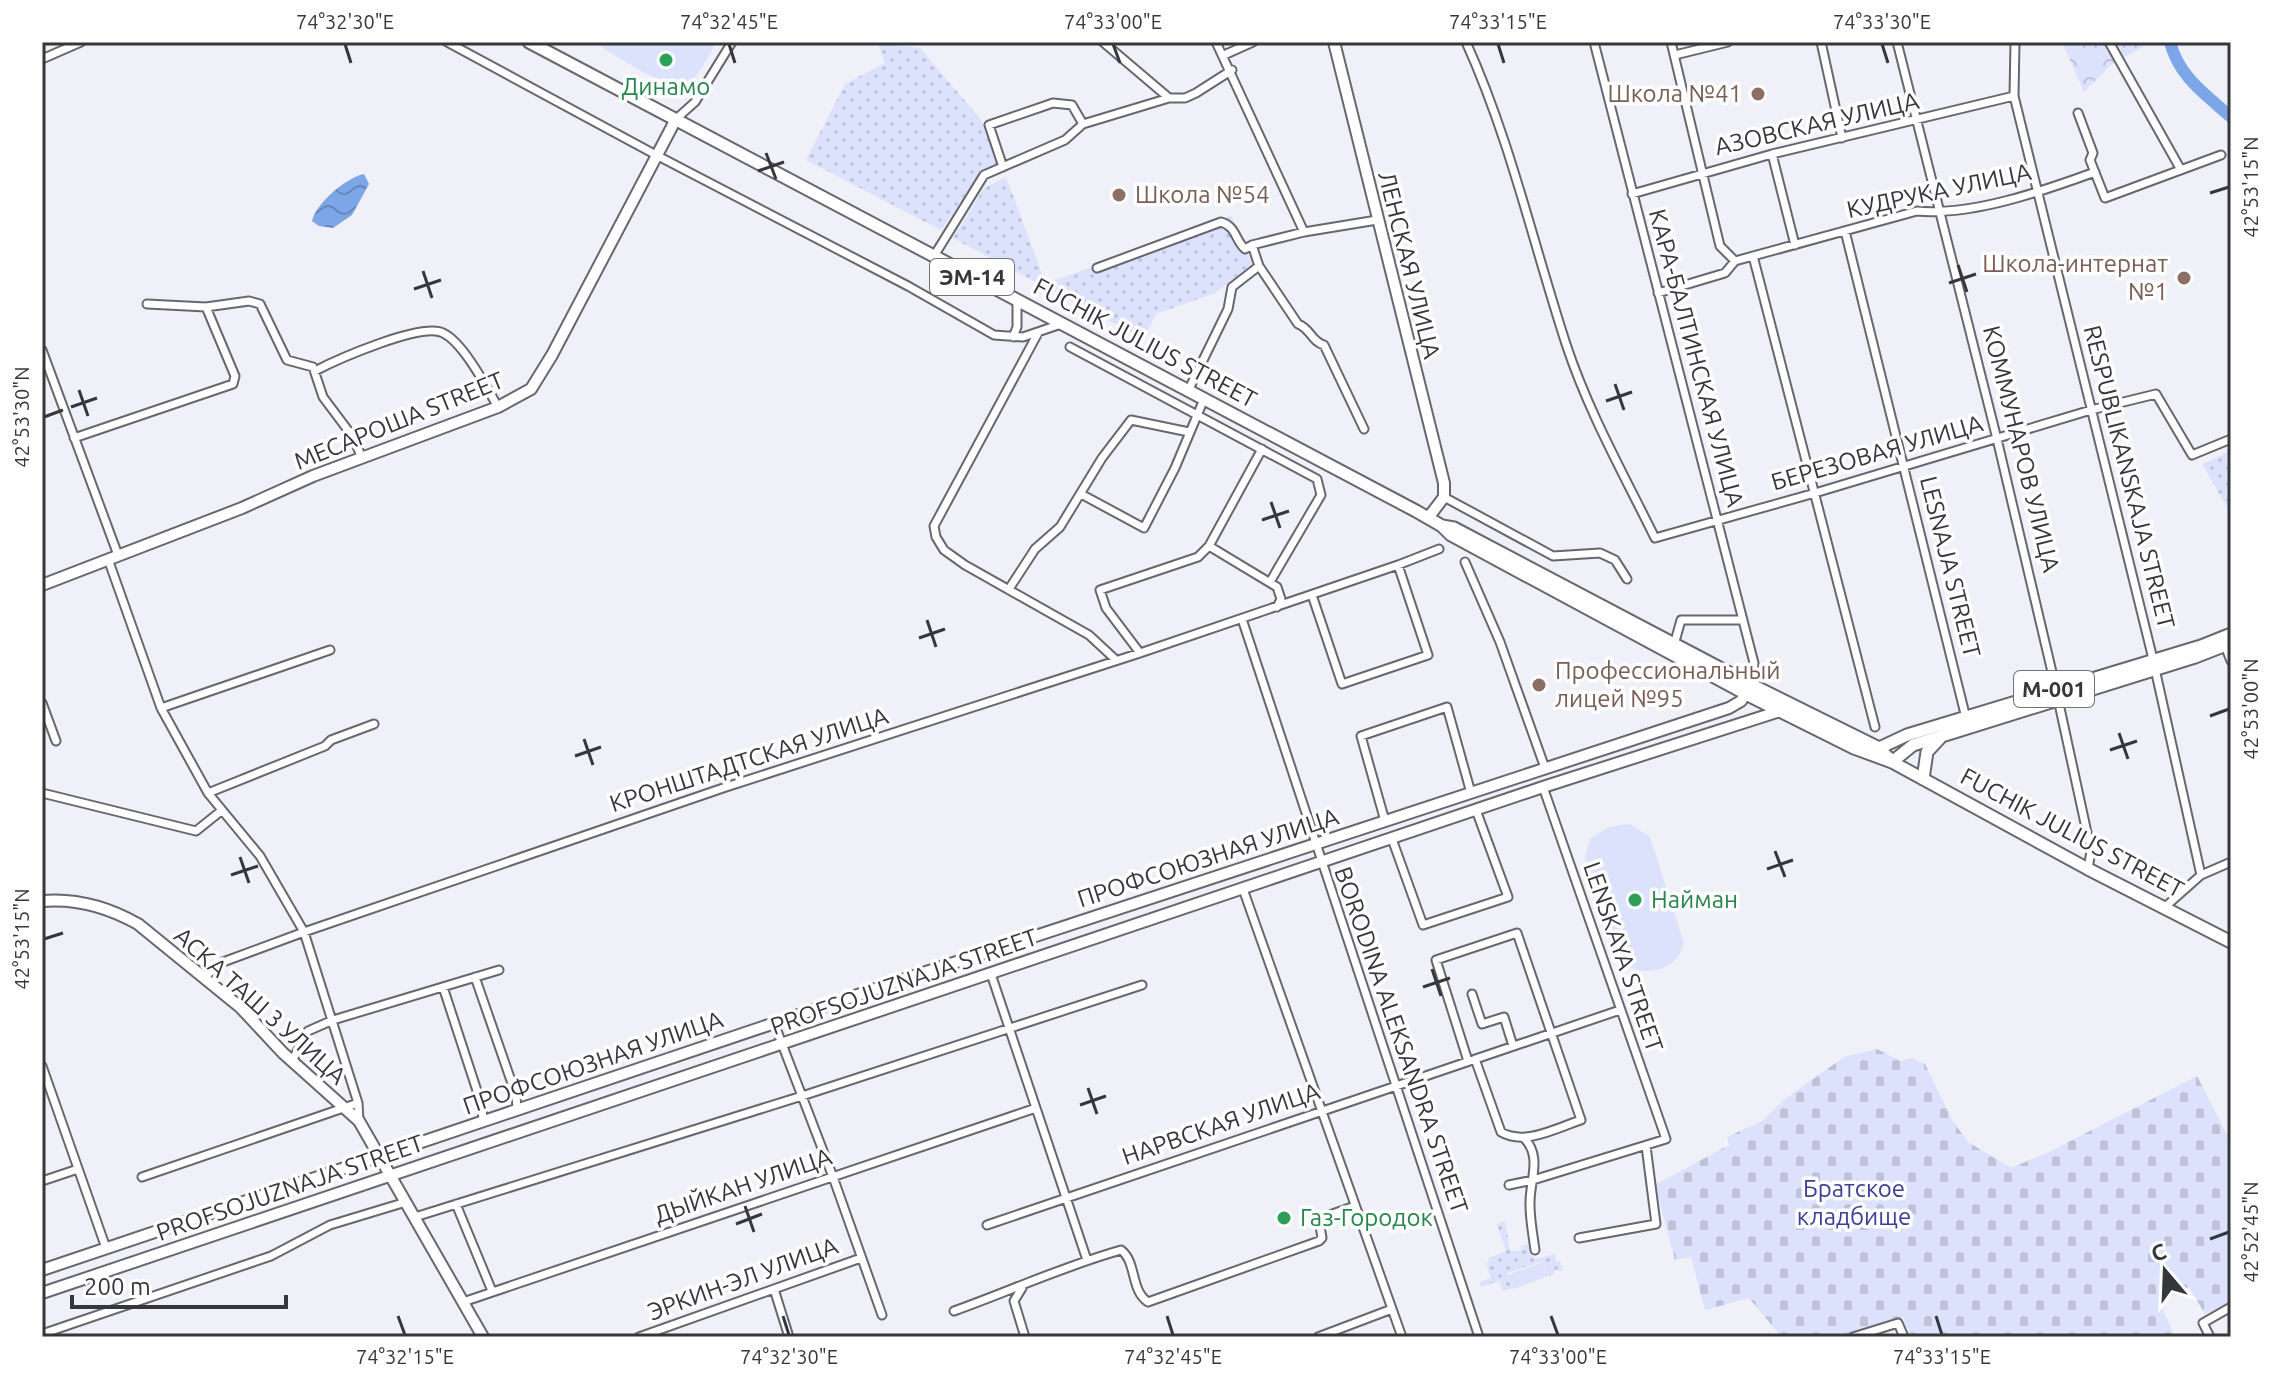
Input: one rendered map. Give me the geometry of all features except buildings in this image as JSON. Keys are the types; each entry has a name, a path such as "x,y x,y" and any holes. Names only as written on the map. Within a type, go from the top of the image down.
{"main road":[{"name":"FUCHIK JULIUS STREET","path":"529,42 1428,518 1451,535 1749,690 1874,751 2088,869 2231,942"},
{"name":"FUCHIK JULIUS STREET","path":"1442,526 1454,528 1674,645 1780,711 1874,751"},
{"name":"М-001","path":"2154,664 2231,634"},
{"name":"М-001","path":"1874,751 2057,693 2228,644"},
{"name":"М-001","path":"1892,762 1905,749 1967,722"},
{"path":"1923,779 1927,752 1943,735"}],"street":[{"path":"42,59 81,42"},
{"path":"447,42 908,286 994,335 1013,337 1038,333 1061,324"},
{"name":"МЕСАРОША STREET","path":"43,581 242,508 313,476 498,407 531,389 552,355 676,119 695,102 732,42"},
{"path":"1103,42 1169,98"},
{"path":"1216,42 1232,70 1304,232"},
{"path":"1224,55 1253,42"},
{"name":"ЛЕНСКАЯ УЛИЦА","path":"1334,42 1444,483 1444,497"},
{"name":"БЕРЕЗОВАЯ УЛИЦА","path":"1466,42 1510,155 1582,388 1655,538 2091,410 2156,394 2192,455 2231,439"},
{"name":"КАРА-БАЛТИНСКАЯ УЛИЦА","path":"1594,42 1754,663 1749,690"},
{"path":"1671,42 1720,246 1735,261"},
{"path":"1675,55 1728,42"},
{"path":"1821,42 1842,138"},
{"name":"КОММУНАРОВ УЛИЦА","path":"1897,42 2057,693 2091,851 2088,869"},
{"name":"RESPUBLIKANSKAJA STREET","path":"2015,42 2014,96 2154,664 2201,875"},
{"path":"2109,42 2181,170"},
{"path":"934,256 984,175 1065,140 1083,124 1169,98 1185,98 1232,70"},
{"name":"АЗОВСКАЯ УЛИЦА","path":"1632,194 1772,154 2014,96"},
{"path":"1003,167 989,125 1053,103 1072,105 1083,124"},
{"path":"2078,113 2093,153 2090,160 2105,198 2221,155"},
{"path":"1772,154 1795,245"},
{"name":"КУДРУКА УЛИЦА","path":"1658,293 1725,273 1735,261 1753,256 1917,211 1940,213 2038,192 2095,172"},
{"path":"1097,268 1221,222 1234,230 1245,249 1304,232 1377,220"},
{"name":"LESNAJA STREET","path":"1845,231 1967,722"},
{"path":"1252,245 1259,266 1298,324 1316,343 1324,345 1364,429"},
{"path":"1753,256 1875,727"},
{"path":"1188,391 1228,309 1232,287 1259,266"},
{"path":"1013,337 1017,327 1017,300"},
{"path":"147,304 206,307 255,301 260,304 287,360 308,365 315,371 323,397 353,437 362,458"},
{"path":"74,438 233,384 235,376 206,307"},
{"path":"315,371 345,355 421,330 440,331 450,337 476,368 498,407"},
{"path":"1038,333 934,526 936,537 944,550 1089,635 1116,660"},
{"path":"1070,347 1317,479 1321,495 1270,582"},
{"path":"42,350 74,438 161,708 208,793 260,856 304,932 358,1103 359,1121"},
{"path":"1081,494 1144,528 1175,468 1204,399"},
{"path":"1009,589 1035,549 1060,527 1102,458 1131,420 1189,432"},
{"path":"1140,653 1106,608 1100,590 1198,557 1209,546 1262,449"},
{"path":"1428,518 1444,497 1553,556 1600,553 1615,560 1627,579"},
{"path":"1209,546 1270,582 1280,592 1277,607"},
{"name":"КРОНШТАДТСКАЯ УЛИЦА","path":"204,977 223,962 304,932 726,787 1242,619 1439,549"},
{"path":"1465,562 1500,642 1545,768"},
{"path":"1312,595 1342,684 1428,655 1398,565"},
{"name":"BORODINA ALEKSANDRA STREET","path":"1242,619 1479,1337"},
{"path":"1674,645 1681,620 1743,620"},
{"path":"2228,644 2231,661"},
{"path":"161,708 330,650"},
{"name":"ПРОФСОЮЗНАЯ УЛИЦА","path":"42,1270 774,1023 1729,708 1741,701 1749,690"},
{"path":"42,703 56,741"},
{"path":"1385,821 1361,736 1447,707 1471,793"},
{"name":"PROFSOJUZNAJA STREET","path":"42,1293 1543,787 1780,711"},
{"path":"208,793 374,724"},
{"name":"LENSKAYA STREET","path":"1543,787 1666,1139 1646,1146"},
{"path":"42,793 196,831 221,811"},
{"path":"1392,839 1423,925 1508,897 1476,810"},
{"path":"2165,907 2201,875 2231,862"},
{"path":"1243,889 1402,1337"},
{"name":"АСКА ТАШ 3 УЛИЦА","path":"42,901 62,899 91,904 120,913 138,924 240,1007 292,1061 359,1121 483,1337"},
{"path":"1517,933 1551,1033 1581,1120 1524,1138 1511,1137 1501,1132 1436,960 1517,933"},
{"path":"292,1061 308,1031 333,1020 499,970"},
{"path":"991,974 1087,1260"},
{"path":"475,977 516,1095 517,1109"},
{"path":"415,1217 1142,985"},
{"path":"443,987 482,1106 483,1121"},
{"path":"1472,994 1482,1024 1504,1017 1513,1046"},
{"name":"НАРВСКАЯ УЛИЦА","path":"987,1225 1620,1010"},
{"path":"774,1023 882,1315"},
{"path":"42,1066 45,1086 106,1248"},
{"path":"142,1177 358,1103"},
{"name":"ДЫЙКАН УЛИЦА","path":"463,1302 1036,1108"},
{"path":"1524,1138 1533,1151 1535,1171 1530,1209 1535,1250"},
{"path":"1509,1185 1646,1146 1656,1224 1579,1238"},
{"path":"42,1181 78,1169"},
{"path":"42,1334 271,1256 330,1225 406,1202"},
{"path":"456,1204 492,1291"},
{"path":"954,1311 1024,1287 1087,1260 1124,1251 1139,1295 1148,1302 1319,1241 1322,1238 1319,1220 1355,1206"},
{"name":"ЭРКИН-ЭЛ УЛИЦА","path":"639,1337 861,1258"},
{"path":"1024,1287 1014,1301 1025,1337"},
{"path":"774,1289 789,1337"},
{"path":"2210,1337 2203,1323 2231,1307"},
{"path":"1318,1337 1392,1309"},
{"path":"1853,1337 1898,1323 1904,1337"}],"green space":[{"name":"Динамо","path":"593,42 716,42 696,76 686,83 677,84 653,76"},
{"path":"2062,42 2151,42 2111,65 2084,92"},
{"path":"878,43 920,48 982,121 998,165 981,172 941,230 806,160 845,84 885,63"},
{"path":"1006,177 1045,282 1043,286 953,238 984,188"},
{"path":"1231,216 1252,264 1215,293 1156,314 1143,339 1046,287 1048,283"},
{"path":"2231,451 2231,514 2202,464"},
{"name":"Найман","path":"1630,824 1650,837 1684,943 1675,960 1655,970 1634,969 1620,964 1585,858 1590,839 1609,827"},
{"name":"Братское кладбище","path":"1877,1049 1901,1061 1911,1058 1925,1064 1952,1120 1968,1142 2011,1168 2049,1152 2197,1076 2231,1143 2231,1303 2205,1314 2189,1287 2159,1301 2175,1337 1911,1337 1903,1317 1836,1337 1782,1337 1749,1298 1705,1310 1691,1257 1675,1260 1655,1185 1729,1145 1727,1137 1762,1121 1784,1100 1844,1057"},
{"path":"1505,1221 1510,1251 1521,1251 1521,1246 1528,1244 1535,1259 1555,1254 1556,1262 1560,1261 1563,1271 1555,1270 1549,1276 1543,1261 1507,1273 1512,1288 1503,1291 1499,1281 1481,1287 1480,1282 1491,1278 1486,1263 1489,1262 1488,1258 1506,1251 1497,1224"},
{"path":"1543,1262 1548,1276 1513,1289 1508,1275"}],"water":[{"path":"364,174 369,184 352,215 333,228 319,226 312,221 319,207 333,192"}],"waterway":[{"path":"2170,42 2186,75 2231,117"}],"place":[{"name":"Динамо","path":"666,60"},
{"name":"Школа №41","path":"1758,94"},
{"name":"Школа №54","path":"1119,195"},
{"name":"Школа-интернат №1","path":"2184,278"},
{"name":"Профессиональный лицей №95","path":"1539,685"},
{"name":"Найман","path":"1635,900"},
{"name":"Газ-Городок","path":"1284,1218"}]}
